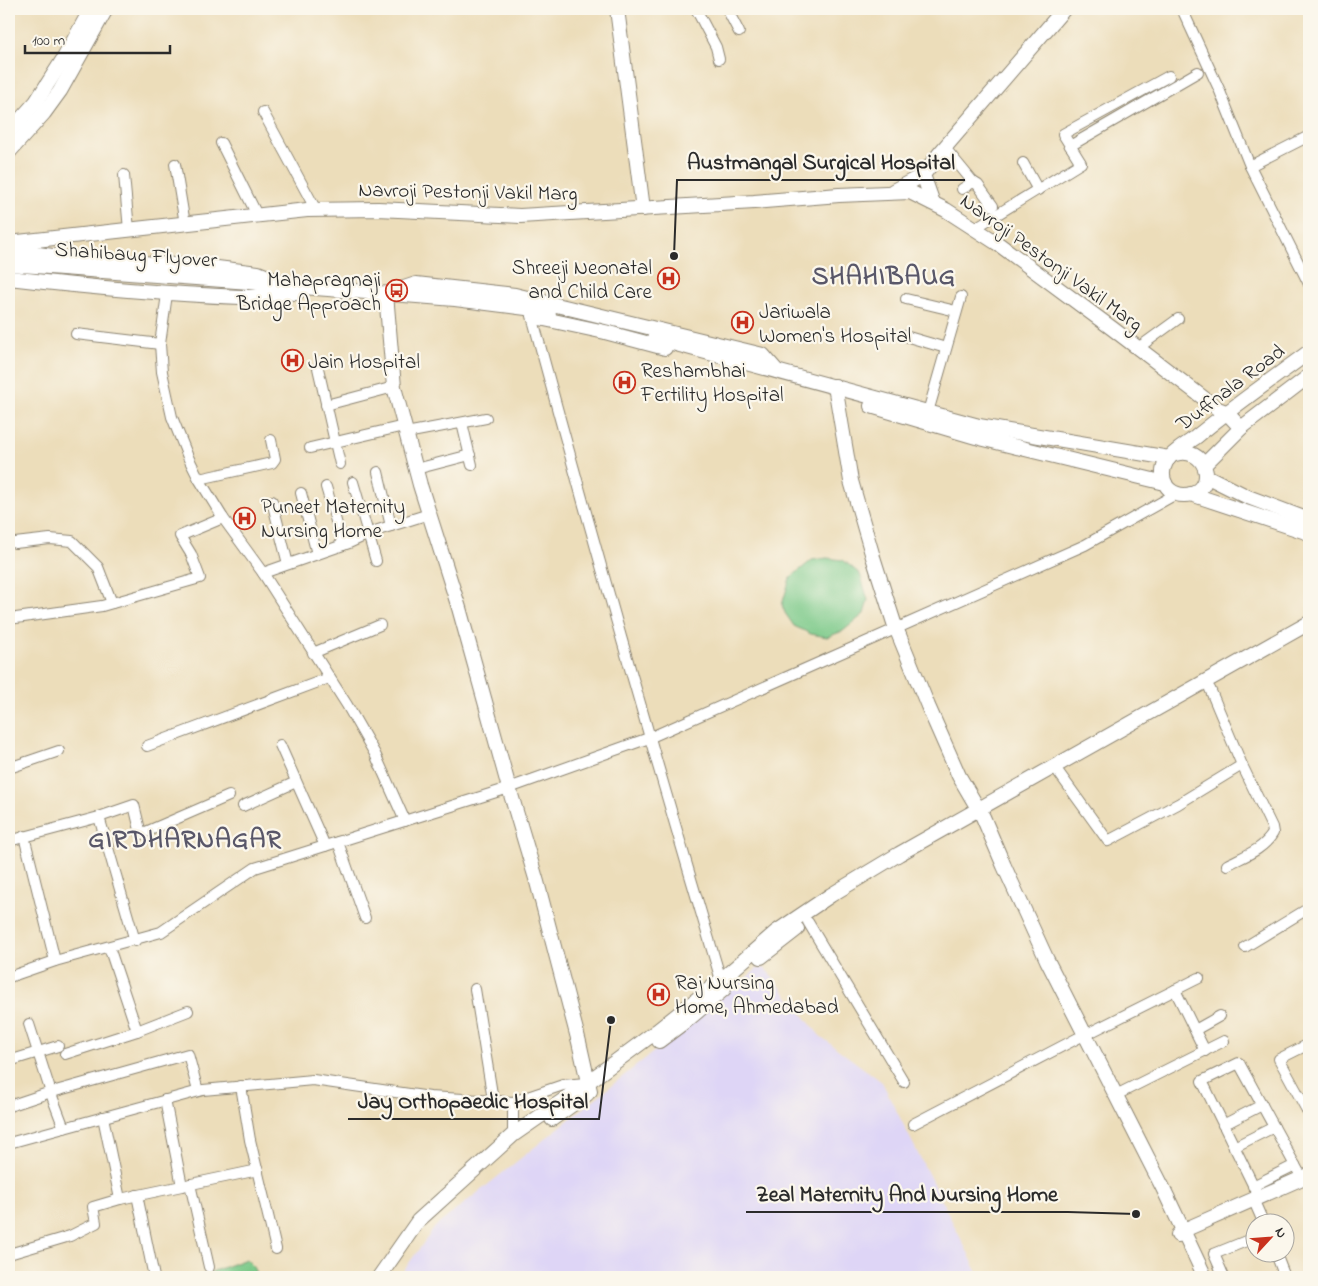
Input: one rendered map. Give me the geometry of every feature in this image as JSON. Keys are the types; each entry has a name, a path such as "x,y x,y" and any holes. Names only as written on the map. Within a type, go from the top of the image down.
{"main road":[{"path":"9,132 36,102 64,58 90,9"},
{"path":"9,152 44,113 60,91 106,9"},
{"path":"618,9 643,209"},
{"path":"889,193 923,175 1064,9"},
{"path":"923,175 933,203"},
{"name":"Navroji Pestonji Vakil Marg","path":"9,243 316,210 378,209 520,216 910,192 946,210 975,228 1052,283 1218,409 1226,412 1241,428"},
{"path":"9,250 74,259 209,267 258,273 287,288"},
{"name":"Shahibaug Flyover","path":"9,264 177,276 256,286"},
{"name":"Shahibaug Flyover","path":"9,271 287,288 386,299"},
{"path":"9,278 168,294 254,298 287,288"},
{"path":"386,299 532,316 979,426 1172,456 1182,452 1195,455 1205,471 1248,497 1309,520"},
{"path":"386,299 455,300 534,309 607,325 777,371 976,436 1165,483"},
{"path":"386,299 394,386 405,430 459,608 508,788 539,891 589,1087"},
{"name":"Duffnala Road","path":"1172,456 1226,412 1309,352"},
{"path":"1191,494 1201,487 1205,471 1241,428 1309,376"},
{"path":"836,391 851,480 896,628 959,776 978,812 1082,1036 1180,1233 1205,1277"},
{"path":"1172,456 1163,470 1165,483 1176,494 1191,494 1309,533"},
{"path":"379,1277 418,1221 513,1135 589,1087 691,1017 784,938 978,812 1087,747 1289,636 1309,623"},
{"path":"388,1277 424,1228 517,1141 570,1108 589,1087 721,980 776,932 830,895 899,854 978,812 1059,773 1309,634"},
{"path":"1082,1036 1116,1095 1180,1233 1195,1277"},
{"path":"1180,1233 1255,1194 1306,1176"}],"street":[{"path":"696,9 716,47 719,59"},
{"path":"727,9 739,32"},
{"path":"1182,9 1219,89 1250,166 1309,284"},
{"path":"1070,146 1198,72"},
{"path":"975,228 1081,163 1063,134 1169,76"},
{"path":"1309,110 1309,116"},
{"path":"263,112 316,210"},
{"path":"1250,166 1309,136"},
{"path":"221,143 257,215"},
{"path":"945,148 973,182 978,185 993,206"},
{"path":"1023,163 1038,190"},
{"path":"174,164 185,224"},
{"path":"124,175 129,230"},
{"path":"962,189 973,182"},
{"path":"168,294 160,344 162,372 172,417 199,479 223,518 263,573 366,737 405,821"},
{"path":"928,412 961,297"},
{"path":"906,298 956,311"},
{"path":"532,316 648,738 721,980"},
{"path":"1138,348 1178,319"},
{"path":"76,334 160,344"},
{"path":"905,336 946,348"},
{"path":"318,368 340,464"},
{"path":"326,405 394,386"},
{"path":"310,448 405,430 486,418"},
{"path":"416,469 471,460 462,423"},
{"path":"199,479 272,463 276,458 271,440"},
{"path":"378,472 391,526"},
{"path":"353,482 376,561"},
{"path":"326,487 343,545"},
{"path":"301,493 317,554"},
{"path":"9,977 55,961 135,941 161,932 255,868 508,788 648,738 1085,546 1176,494"},
{"path":"272,501 288,564"},
{"path":"263,573 343,545 368,534 429,514"},
{"path":"9,619 102,606 200,578 191,554 180,536 223,518"},
{"path":"15,543 50,539 72,541 98,566 112,603"},
{"path":"313,653 380,625"},
{"path":"147,746 329,678"},
{"path":"1210,689 1273,833 1269,840 1260,848 1227,865"},
{"path":"280,745 325,846"},
{"path":"9,768 59,751"},
{"path":"1059,773 1108,841 1178,804 1242,765"},
{"path":"243,806 296,782"},
{"path":"9,841 99,817 134,805 141,834 230,796"},
{"path":"99,817 135,941"},
{"path":"24,836 55,961"},
{"path":"338,842 365,918"},
{"path":"1244,947 1309,908"},
{"path":"808,922 904,1082"},
{"path":"109,947 137,1031"},
{"path":"912,1124 1199,978"},
{"path":"475,989 493,1100"},
{"path":"1176,990 1205,1051"},
{"path":"9,1061 38,1051 62,1050 137,1031 188,1011"},
{"path":"1195,1030 1220,1016"},
{"path":"29,1024 64,1128"},
{"path":"1116,1095 1224,1041"},
{"path":"1309,1044 1280,1059 1306,1099 1309,1114"},
{"path":"9,1106 51,1092 188,1054 198,1091"},
{"path":"1261,1214 1255,1194 1224,1124 1202,1081 1240,1063 1295,1165 1306,1176"},
{"path":"9,1143 198,1091 241,1086 313,1080 430,1097 512,1102 563,1085 589,1087"},
{"path":"241,1086 276,1249"},
{"path":"164,1100 209,1267"},
{"path":"512,1102 513,1135"},
{"path":"1224,1124 1262,1105"},
{"path":"103,1117 120,1199"},
{"path":"1234,1147 1274,1127"},
{"path":"1255,1194 1295,1165"},
{"path":"9,1254 70,1236 96,1224 93,1206 258,1170"},
{"path":"137,1195 154,1277"},
{"path":"1224,1277 1214,1254 1246,1241"},
{"path":"1280,1264 1285,1277"}],"shaded area":[{"path":"765,968 820,1036 882,1082 980,1277 399,1277 435,1227 757,969"}],"green space":[{"path":"827,558 843,560 860,574 868,600 864,614 843,631 827,637 811,634 794,626 782,605 790,578 812,560"},
{"path":"246,1259 252,1265 258,1277 198,1277"}],"place":[{"name":"Austmangal Surgical Hospital","path":"674,256"},
{"name":"Shreeji Neonatal and Child Care","path":"668,279"},
{"name":"Mahapragnaji Bridge Approach","path":"397,291"},
{"name":"Jariwala Women's Hospital","path":"743,323"},
{"name":"Jain Hospital","path":"292,361"},
{"name":"Reshambhai Fertility Hospital","path":"625,382"},
{"name":"Puneet Maternity Nursing Home","path":"245,518"},
{"name":"Raj Nursing Home, Ahmedabad","path":"659,994"},
{"name":"Jay Orthopaedic Hospital","path":"611,1020"},
{"name":"Zeal Maternity And Nursing Home","path":"1136,1214"}],"district":[{"name":"SHAHIBAUG","path":"884,275"},
{"name":"GIRDHARNAGAR","path":"185,838"}]}
